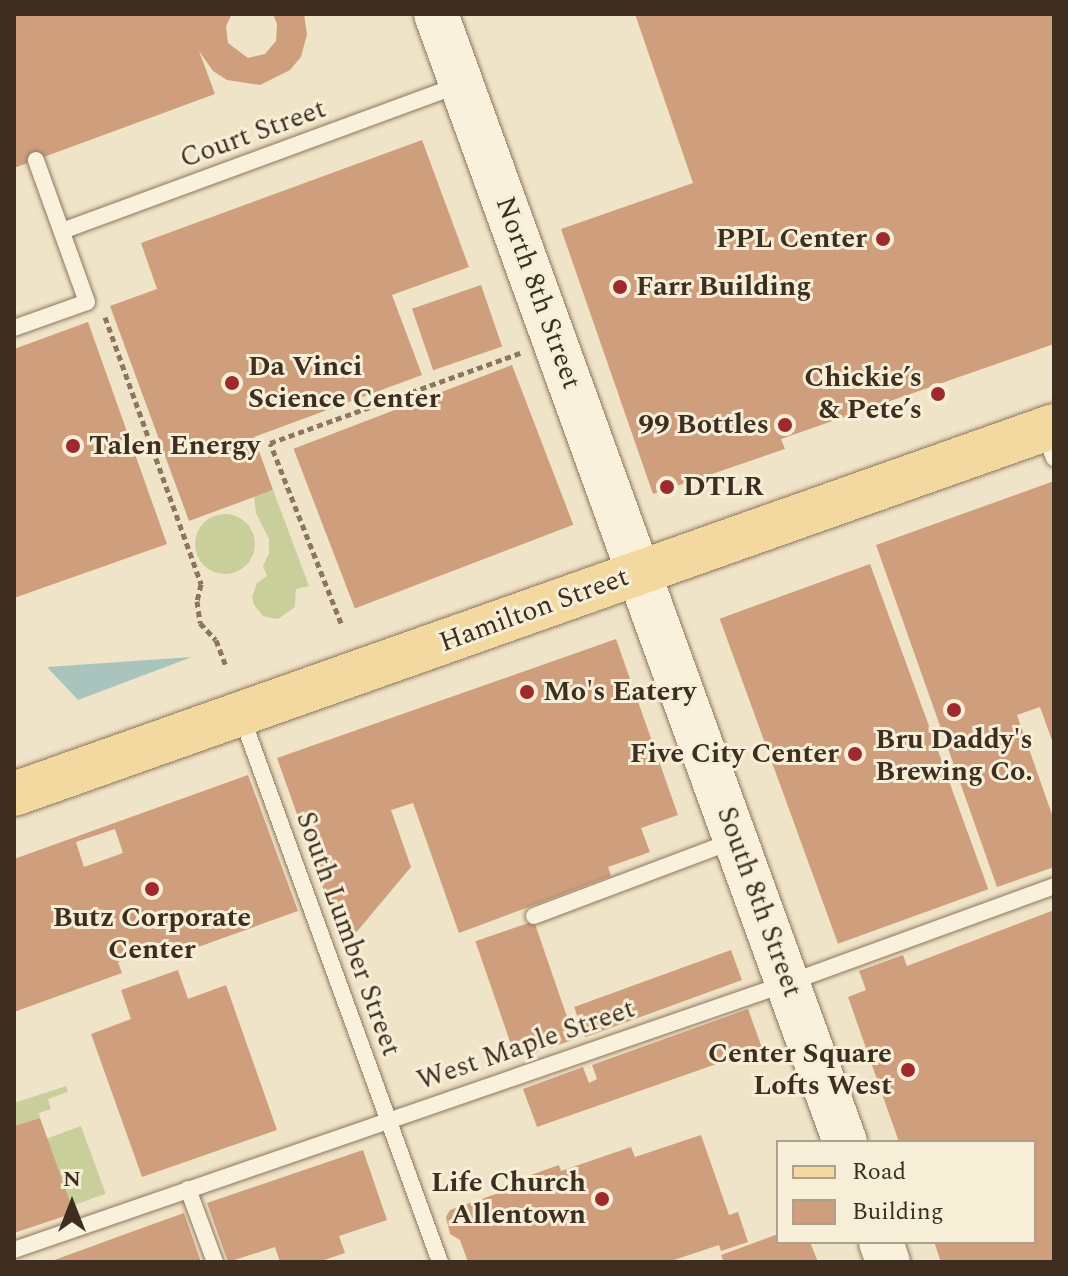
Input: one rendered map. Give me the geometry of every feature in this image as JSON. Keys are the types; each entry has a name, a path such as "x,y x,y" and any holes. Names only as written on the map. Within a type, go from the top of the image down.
{"main road":[{"name":"North 8th Street","path":"436,14 640,572"},
{"name":"Hamilton Street","path":"14,794 640,572 1051,438"},
{"name":"South 8th Street","path":"640,572 844,1140"}],"lane":[{"name":"Court Street","path":"62,231 461,84"},
{"path":"14,328 87,302 36,160"},
{"name":"South Lumber Street","path":"241,714 440,1262"},
{"path":"534,916 736,839"},
{"name":"West Maple Street","path":"14,1250 788,983 1054,886"},
{"path":"188,1189 215,1262"}],"path":[{"path":"104,316 201,584 197,601 200,623 216,640 225,664"},
{"path":"341,623 270,443 555,341"}],"green space":[{"path":"273,490 309,586 296,589 295,607 278,619 263,616 252,597 257,583 267,576 263,566 269,553 269,539 256,513 254,497"},
{"path":"225,514 236,516 246,523 253,533 253,555 246,565 236,572 225,574 214,572 204,565 197,555 195,544 197,533 204,523 214,516"},
{"path":"66,1086 68,1092 48,1099 51,1109 39,1113 40,1118 14,1126 14,1103"},
{"path":"81,1126 106,1194 71,1206 46,1139"}],"water":[{"path":"192,657 78,700 47,667"}],"building":[{"path":"14,14 232,14 226,26 228,43 248,58 265,54 276,41 277,24 273,14 304,14 307,34 301,57 290,70 260,85 227,80 213,71 199,51 215,94 14,168"},
{"name":"PPL Center","path":"635,14 1054,14 1054,344 781,439 785,449 653,494 561,229 693,183"},
{"path":"422,140 469,267 392,295 422,375 254,437 273,490 189,521 110,306 157,289 141,243"},
{"path":"481,285 502,346 433,370 412,309"},
{"name":"Talen Energy","path":"88,322 167,544 14,598 14,349"},
{"path":"512,365 573,525 355,609 294,449"},
{"path":"1054,481 1054,746 1040,707 1017,715 1054,820 1054,867 997,887 876,545"},
{"name":"Five City Center","path":"870,564 988,889 838,944 720,619"},
{"path":"616,639 678,815 641,828 650,852 608,867 611,876 459,933 413,803 391,810 411,867 344,947 277,758"},
{"name":"Butz Corporate Center","path":"248,775 298,911 162,960 157,949 118,962 122,973 14,1012 14,859","holes":["115,829 123,853 84,867 76,842"]},
{"path":"1054,910 1054,1262 941,1262 935,1244 1036,1244 1036,1140 898,1140 848,997 866,990 859,971 903,955 907,966"},
{"path":"534,921 575,1039 516,1059 475,941"},
{"path":"731,950 742,980 585,1037 574,1007"},
{"path":"178,970 188,999 226,985 277,1130 142,1177 91,1034 131,1019 121,990"},
{"path":"748,1009 762,1048 537,1127 523,1089 583,1067 589,1083 597,1079 592,1065"},
{"path":"40,1118 74,1213 14,1233 14,1126"},
{"name":"Life Church Allentown","path":"701,1135 729,1215 738,1212 748,1242 721,1251 719,1245 668,1262 468,1262 460,1240 450,1234 446,1217 450,1210 527,1183 525,1177 559,1165 561,1171 631,1147 635,1157"},
{"path":"363,1150 387,1220 339,1236 345,1253 318,1262 280,1262 275,1247 228,1262 207,1203"},
{"path":"184,1213 201,1262 49,1262 131,1232"},
{"path":"776,1235 776,1244 811,1244 818,1262 724,1262 721,1255"}],"place":[{"name":"PPL Center","path":"883,239"},
{"name":"Farr Building","path":"620,287"},
{"name":"Da Vinci Science Center","path":"232,383"},
{"name":"Chickie’s & Pete’s","path":"938,394"},
{"name":"99 Bottles","path":"785,425"},
{"name":"Talen Energy","path":"73,446"},
{"name":"DTLR","path":"667,487"},
{"name":"Mo's Eatery","path":"527,692"},
{"name":"Bru Daddy's Brewing Co.","path":"954,710"},
{"name":"Five City Center","path":"855,754"},
{"name":"Butz Corporate Center","path":"152,889"},
{"name":"Center Square Lofts West","path":"908,1070"},
{"name":"Life Church Allentown","path":"602,1199"}]}
